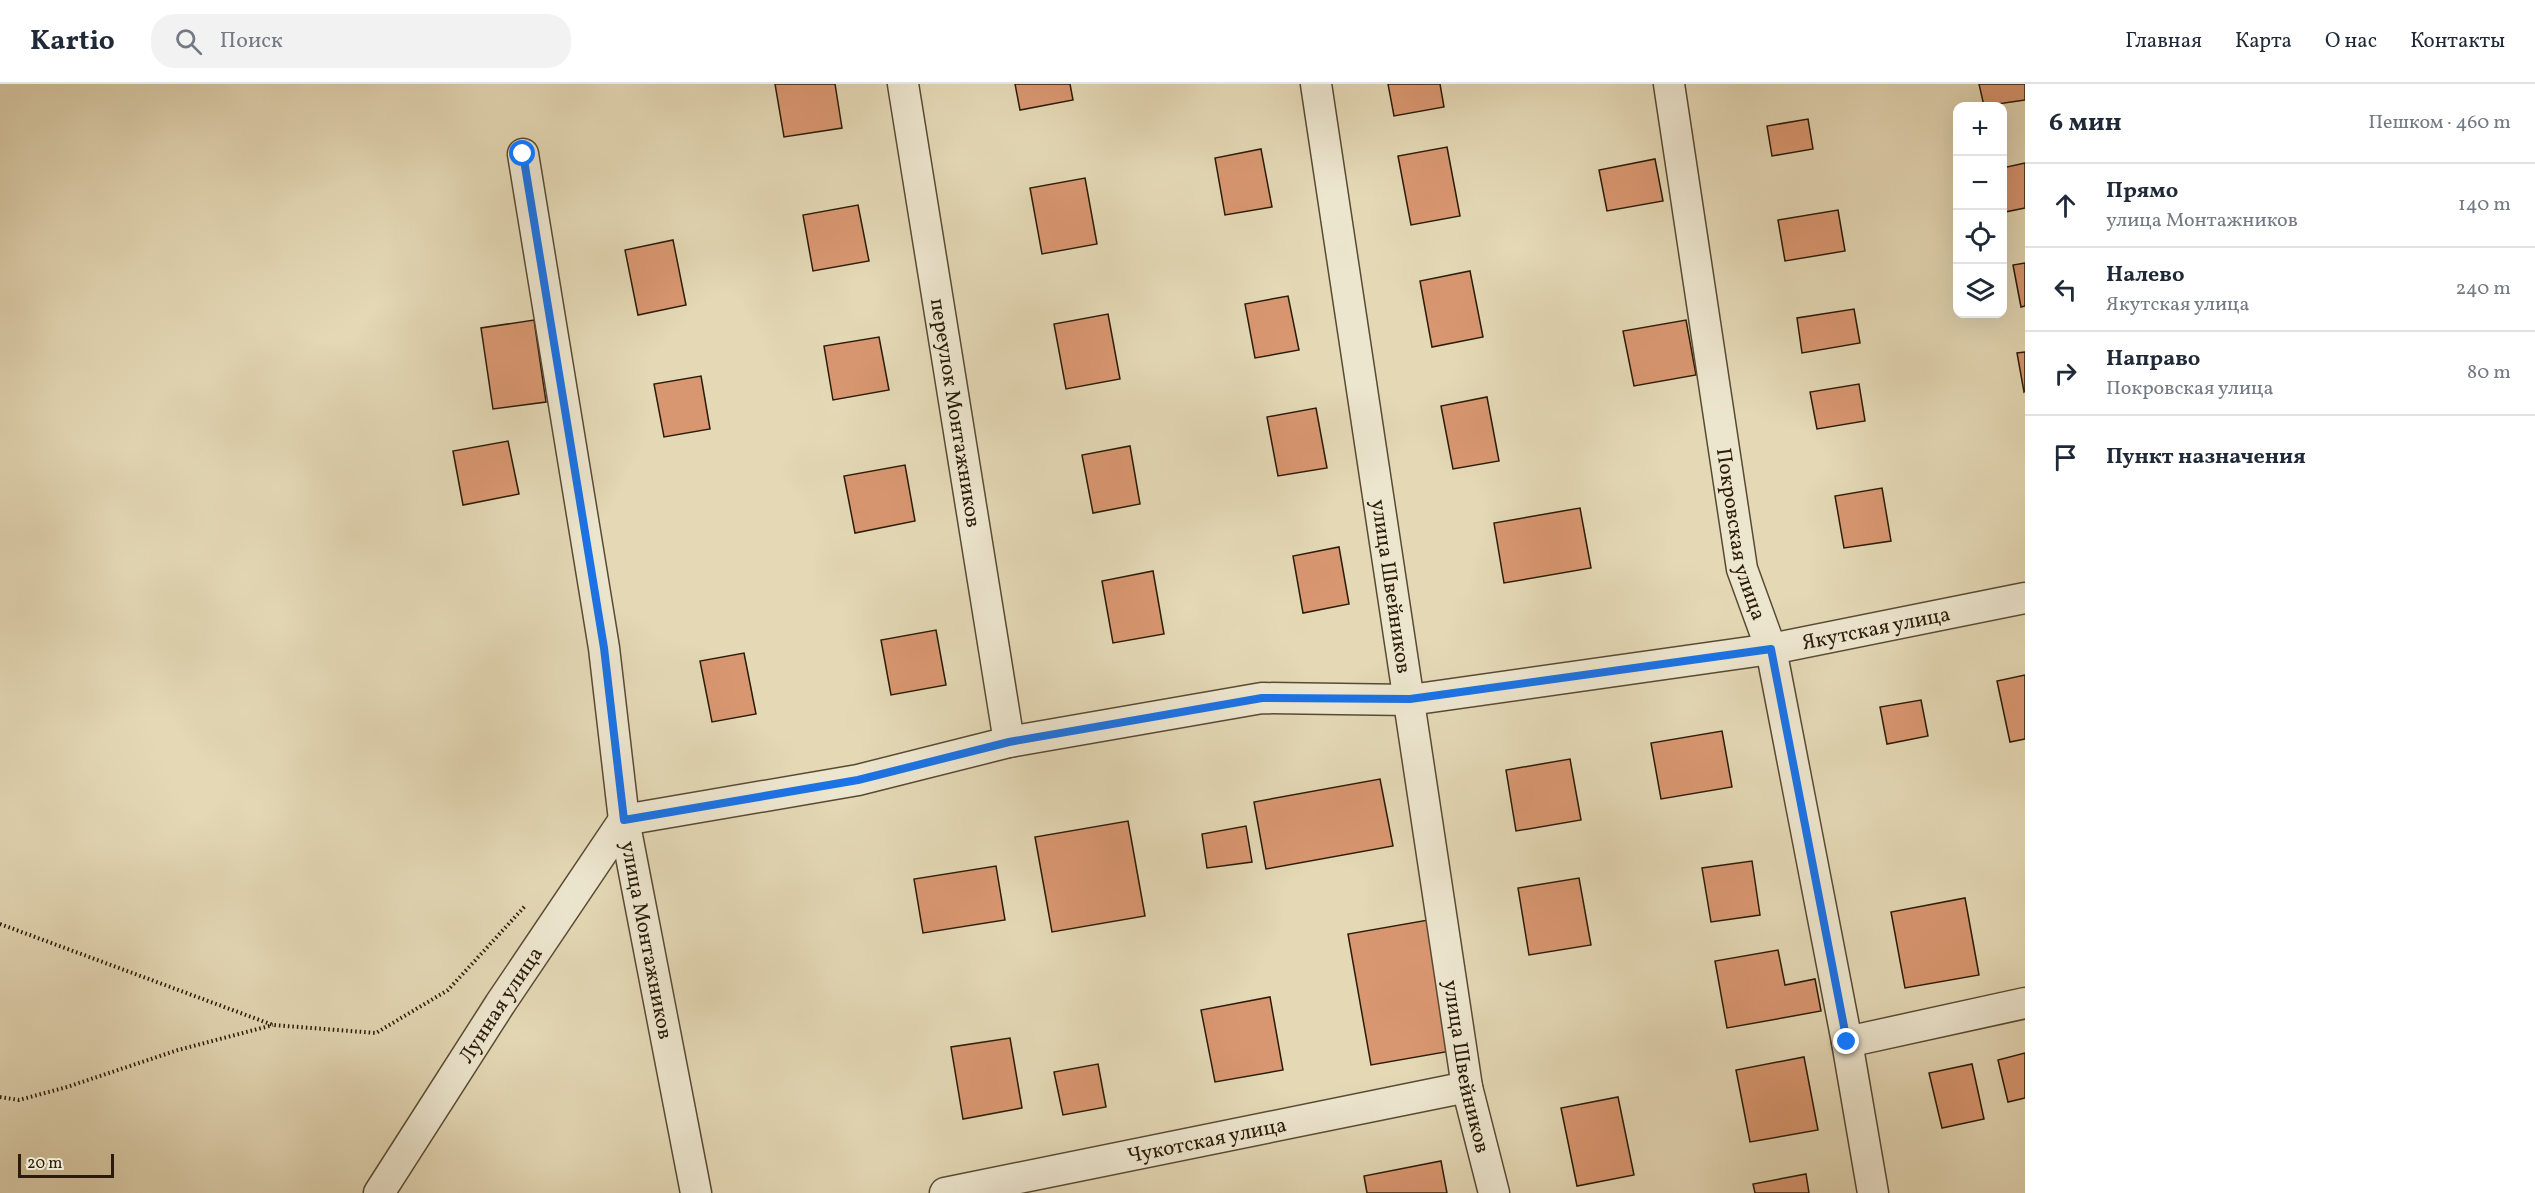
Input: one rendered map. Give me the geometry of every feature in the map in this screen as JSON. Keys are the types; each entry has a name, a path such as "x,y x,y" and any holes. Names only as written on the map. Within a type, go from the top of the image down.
{"street":[{"name":"переулок Монтажников","path":"903,84 1009,742"},
{"name":"улица Швейников","path":"1317,84 1467,1087 1494,1193"},
{"name":"Покровская улица","path":"1669,84 1742,569 1771,649 1874,1193"},
{"name":"улица Монтажников","path":"523,154 604,648 624,820 696,1193"},
{"name":"Якутская улица","path":"624,820 858,780 1009,742 1262,698 1410,699 1771,649 2025,598"},
{"name":"Лунная улица","path":"379,1193 500,1004 624,820"},
{"path":"1847,1042 2025,1003"},
{"name":"Чукотская улица","path":"945,1193 1467,1087"}],"path":[{"path":"0,924 273,1025 376,1033 448,990 531,900"},
{"path":"0,1097 19,1100 67,1087 178,1050 273,1025"}],"building":[{"path":"775,84 835,84 842,128 784,137"},
{"path":"1015,84 1070,84 1073,100 1020,110"},
{"path":"1388,84 1440,84 1444,107 1394,116"},
{"path":"1979,84 2025,84 2025,100 1983,102"},
{"path":"1808,119 1813,149 1772,156 1767,126"},
{"path":"1447,147 1460,216 1411,225 1398,156"},
{"path":"1261,149 1272,207 1225,215 1215,158"},
{"path":"1655,159 1663,201 1607,211 1599,170"},
{"path":"2025,163 2025,208 2007,212 2007,167"},
{"path":"1085,178 1097,244 1042,254 1030,188"},
{"path":"858,205 869,261 813,271 803,215"},
{"path":"1838,210 1845,251 1785,261 1778,220"},
{"path":"673,240 686,305 638,315 625,250"},
{"path":"2025,263 2025,306 2021,307 2013,265"},
{"path":"1470,271 1483,337 1432,347 1420,281"},
{"path":"1288,296 1299,350 1255,358 1245,304"},
{"path":"1854,309 1860,343 1802,353 1797,318"},
{"path":"1108,314 1120,379 1066,389 1054,324"},
{"path":"534,320 546,402 493,409 481,328"},
{"path":"1686,320 1696,375 1634,386 1623,331"},
{"path":"879,337 889,390 833,400 824,346"},
{"path":"2025,352 2025,391 2024,392 2017,353"},
{"path":"701,376 710,429 664,437 654,384"},
{"path":"1859,384 1865,421 1817,429 1810,392"},
{"path":"1487,397 1499,461 1453,469 1441,406"},
{"path":"1316,408 1327,468 1278,476 1267,417"},
{"path":"508,441 519,494 463,505 453,451"},
{"path":"1130,446 1140,504 1093,513 1082,455"},
{"path":"905,465 915,521 855,533 844,476"},
{"path":"1882,488 1891,541 1844,548 1835,496"},
{"path":"1580,508 1591,568 1504,583 1494,523"},
{"path":"1339,547 1349,604 1303,613 1293,556"},
{"path":"1153,571 1164,634 1113,643 1102,581"},
{"path":"936,630 946,685 891,695 881,640"},
{"path":"744,653 756,714 712,722 700,661"},
{"path":"2025,675 2025,739 2010,742 1997,681"},
{"path":"1921,700 1928,736 1887,744 1880,707"},
{"path":"1722,731 1732,787 1661,799 1651,743"},
{"path":"1570,759 1581,820 1516,831 1506,770"},
{"path":"1380,779 1393,846 1266,869 1254,802"},
{"path":"1128,821 1145,916 1052,932 1035,837"},
{"path":"1246,826 1252,862 1207,868 1202,834"},
{"path":"1752,861 1760,915 1711,922 1702,868"},
{"path":"996,866 1005,920 923,933 914,879"},
{"path":"1579,878 1591,945 1529,955 1518,888"},
{"path":"1965,898 1979,975 1905,988 1891,912"},
{"path":"1428,920 1451,1051 1371,1065 1348,934"},
{"path":"1778,950 1785,985 1815,979 1821,1011 1727,1028 1715,961"},
{"path":"1270,997 1283,1070 1215,1082 1201,1010"},
{"path":"1010,1038 1022,1108 963,1119 951,1047"},
{"path":"2025,1053 2025,1098 2008,1102 1998,1060"},
{"path":"1804,1057 1818,1130 1750,1142 1736,1070"},
{"path":"1098,1064 1106,1107 1063,1115 1054,1072"},
{"path":"1972,1064 1984,1119 1942,1128 1929,1073"},
{"path":"1618,1097 1634,1175 1577,1186 1561,1108"},
{"path":"1441,1161 1447,1193 1367,1193 1364,1176"},
{"path":"1806,1174 1809,1193 1755,1193 1753,1184"}],"route":[{"path":"523,154 604,648 624,820 858,780 1009,742 1262,698 1410,699 1771,649 1847,1042"}]}
